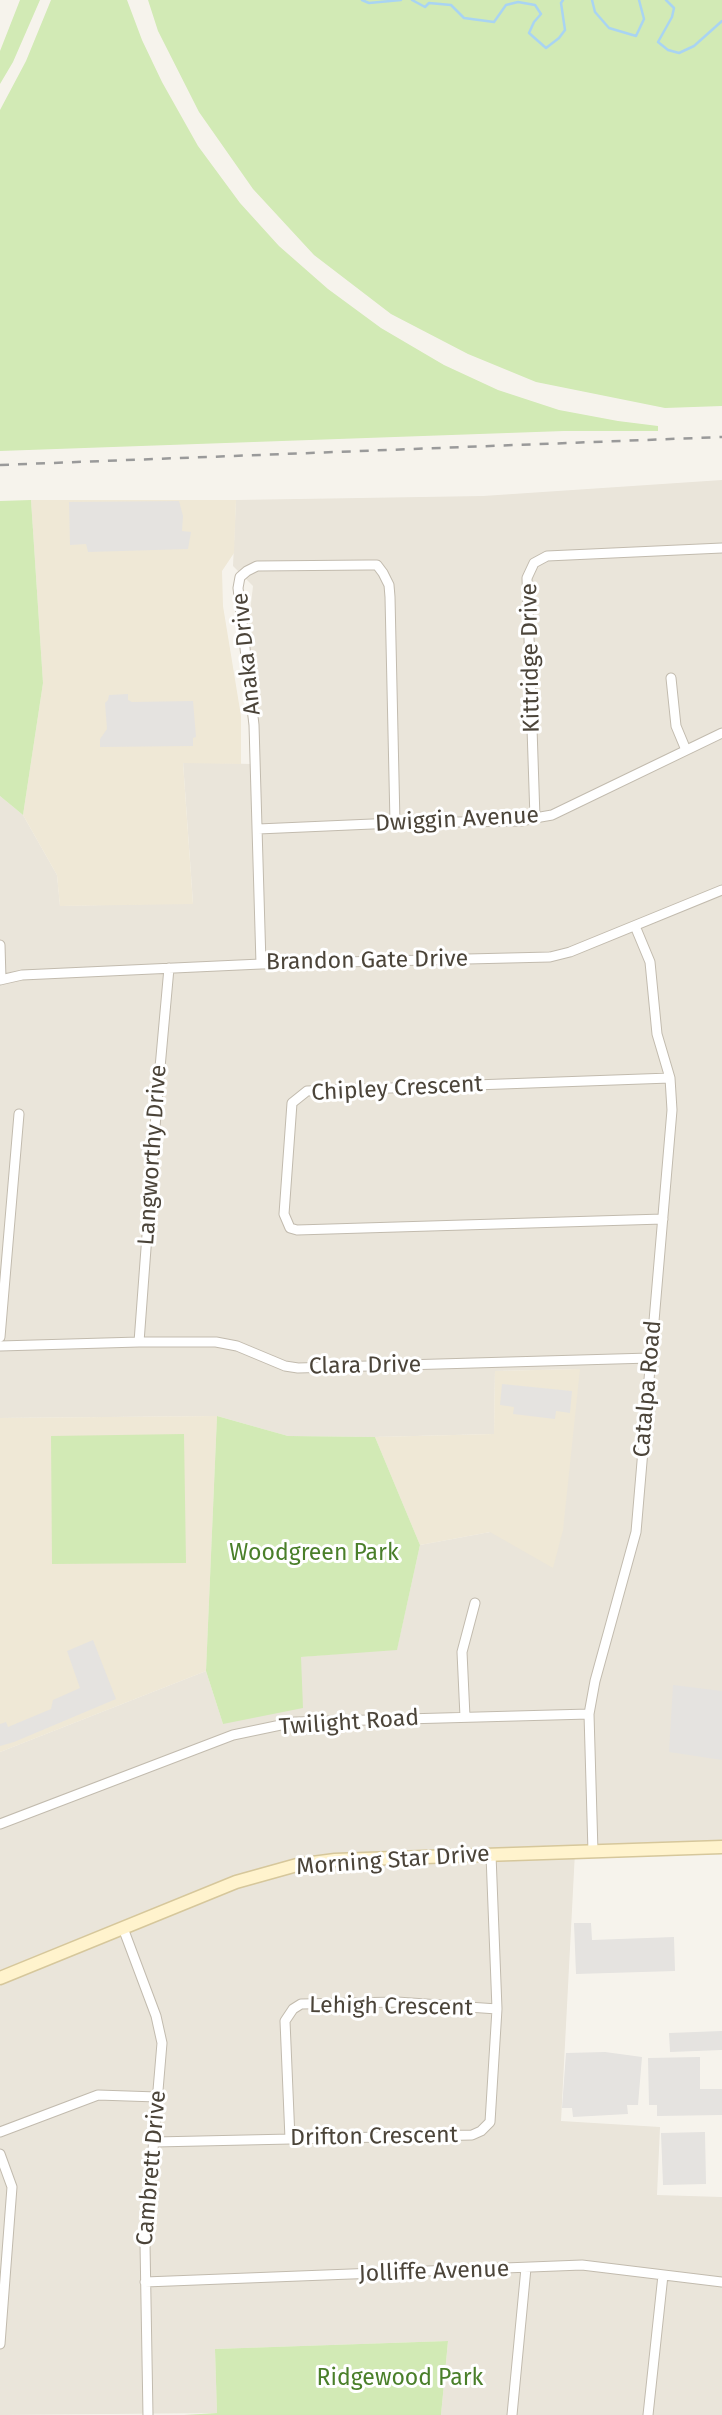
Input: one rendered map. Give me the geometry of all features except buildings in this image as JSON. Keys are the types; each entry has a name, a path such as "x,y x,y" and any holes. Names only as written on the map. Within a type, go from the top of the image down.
{"street":[{"name":"Kittridge Drive","path":"535,818 527,578 534,563 547,555 722,548"},
{"name":"Anaka Drive","path":"261,964 254,716 238,588 240,577 257,566 377,565 383,573 389,585 390,597 395,823"},
{"path":"671,678 676,726 686,750"},
{"name":"Dwiggin Avenue","path":"258,829 521,821 552,815 722,733"},
{"name":"Brandon Gate Drive","path":"1,979 22,975 261,964 550,957 570,952 722,890"},
{"name":"Catalpa Road","path":"593,1852 589,1714 636,1532 672,1110 670,1078 657,1034 650,962 635,926"},
{"path":"0,945 1,979"},
{"name":"Langworthy Drive","path":"139,1342 169,968"},
{"name":"Chipley Crescent","path":"663,1219 297,1230 290,1228 284,1214 292,1103 307,1091 670,1078"},
{"path":"0,1337 19,1114"},
{"name":"Clara Drive","path":"0,1346 216,1342 237,1346 285,1366 298,1368 650,1358"},
{"path":"466,1717 462,1652 475,1603"},
{"name":"Twilight Road","path":"0,1824 233,1735 295,1723 589,1714"},
{"name":"Morning Star Drive","path":"0,1978 236,1882 296,1865 335,1860 722,1847"},
{"name":"Drifton Crescent","path":"155,2142 472,2135 481,2131 490,2122 496,2009 491,1855"},
{"name":"Cambrett Drive","path":"123,1928 160,2029 162,2043 145,2244 148,2415"},
{"name":"Lehigh Crescent","path":"290,2139 285,2021 300,2004 397,2002 496,2009"},
{"path":"0,2132 98,2095 157,2098"},
{"path":"0,2154 12,2187 0,2344"},
{"name":"Jolliffe Avenue","path":"145,2282 582,2265 722,2282"},
{"path":"512,2415 526,2268"},
{"path":"648,2415 663,2276"}],"shaded area":[{"path":"722,480 722,1841 575,1852 561,2121 660,2127 657,2195 722,2197 722,2415 441,2415 448,2341 215,2349 217,2413 0,2415 0,1752 206,1671 223,1724 300,1657 397,1649 420,1545 490,1532 580,1369 495,1371 494,1434 288,1436 217,1416 0,1418 0,796 23,815 57,875 60,906 193,903 183,762 251,764 245,656 253,586 233,566 236,500 483,496"},
{"path":"31,500 236,500 234,553 222,571 223,606 241,716 241,764 183,763 193,904 60,906 57,875 23,815 43,683"},
{"path":"179,501 183,516 182,531 191,532 188,549 88,552 86,544 70,545 69,502"},
{"path":"128,694 128,700 132,702 193,701 196,737 193,738 193,746 100,747 100,739 107,729 105,703 109,695"},
{"path":"580,1369 563,1530 553,1568 490,1532 420,1545 375,1437 494,1434 495,1371"},
{"path":"502,1384 572,1391 570,1413 556,1411 555,1419 513,1414 514,1407 500,1405"},
{"path":"217,1416 206,1671 0,1752 0,1418"},
{"path":"93,1640 116,1699 0,1746 0,1724 6,1722 8,1727 51,1709 53,1700 80,1688 67,1651"},
{"path":"673,1685 722,1691 722,1760 669,1752"},
{"path":"574,1923 591,1923 592,1940 674,1937 675,1971 576,1974"},
{"path":"722,2031 722,2050 670,2052 669,2033"},
{"path":"605,2052 642,2057 638,2105 627,2105 628,2114 573,2117 572,2108 562,2108 566,2053"},
{"path":"700,2057 700,2089 722,2089 722,2115 657,2116 657,2105 649,2105 648,2058"},
{"path":"705,2132 706,2184 663,2185 661,2133"}],"green space":[{"path":"20,0 40,0 13,62 0,84 0,51"},
{"path":"51,0 127,0 162,82 198,146 240,203 279,246 328,289 381,328 444,365 498,390 559,410 658,426 658,431 564,431 0,451 0,110 26,61"},
{"path":"148,0 722,0 722,406 665,408 536,382 468,354 391,314 314,255 253,189 199,112 158,31"},
{"path":"31,500 43,683 23,815 0,796 0,501"},
{"name":"Woodgreen Park","path":"217,1416 288,1436 375,1437 420,1545 397,1650 301,1657 303,1708 223,1724 206,1671"},
{"path":"184,1434 186,1563 52,1564 51,1436"},
{"name":"Ridgewood Park","path":"448,2341 441,2415 184,2415 217,2413 215,2349"}],"waterway":[{"path":"362,0 369,3 401,0"},
{"path":"412,0 425,7 429,3 451,5 464,18 494,22 506,5 518,2 535,5 541,14 529,33 546,48 565,30 561,3 563,0"},
{"path":"592,0 595,12 609,28 636,36 644,19 639,0"},
{"path":"666,0 674,8 658,42 668,50 679,53 694,46 722,21"}],"railway":[{"path":"0,465 722,437"}]}
